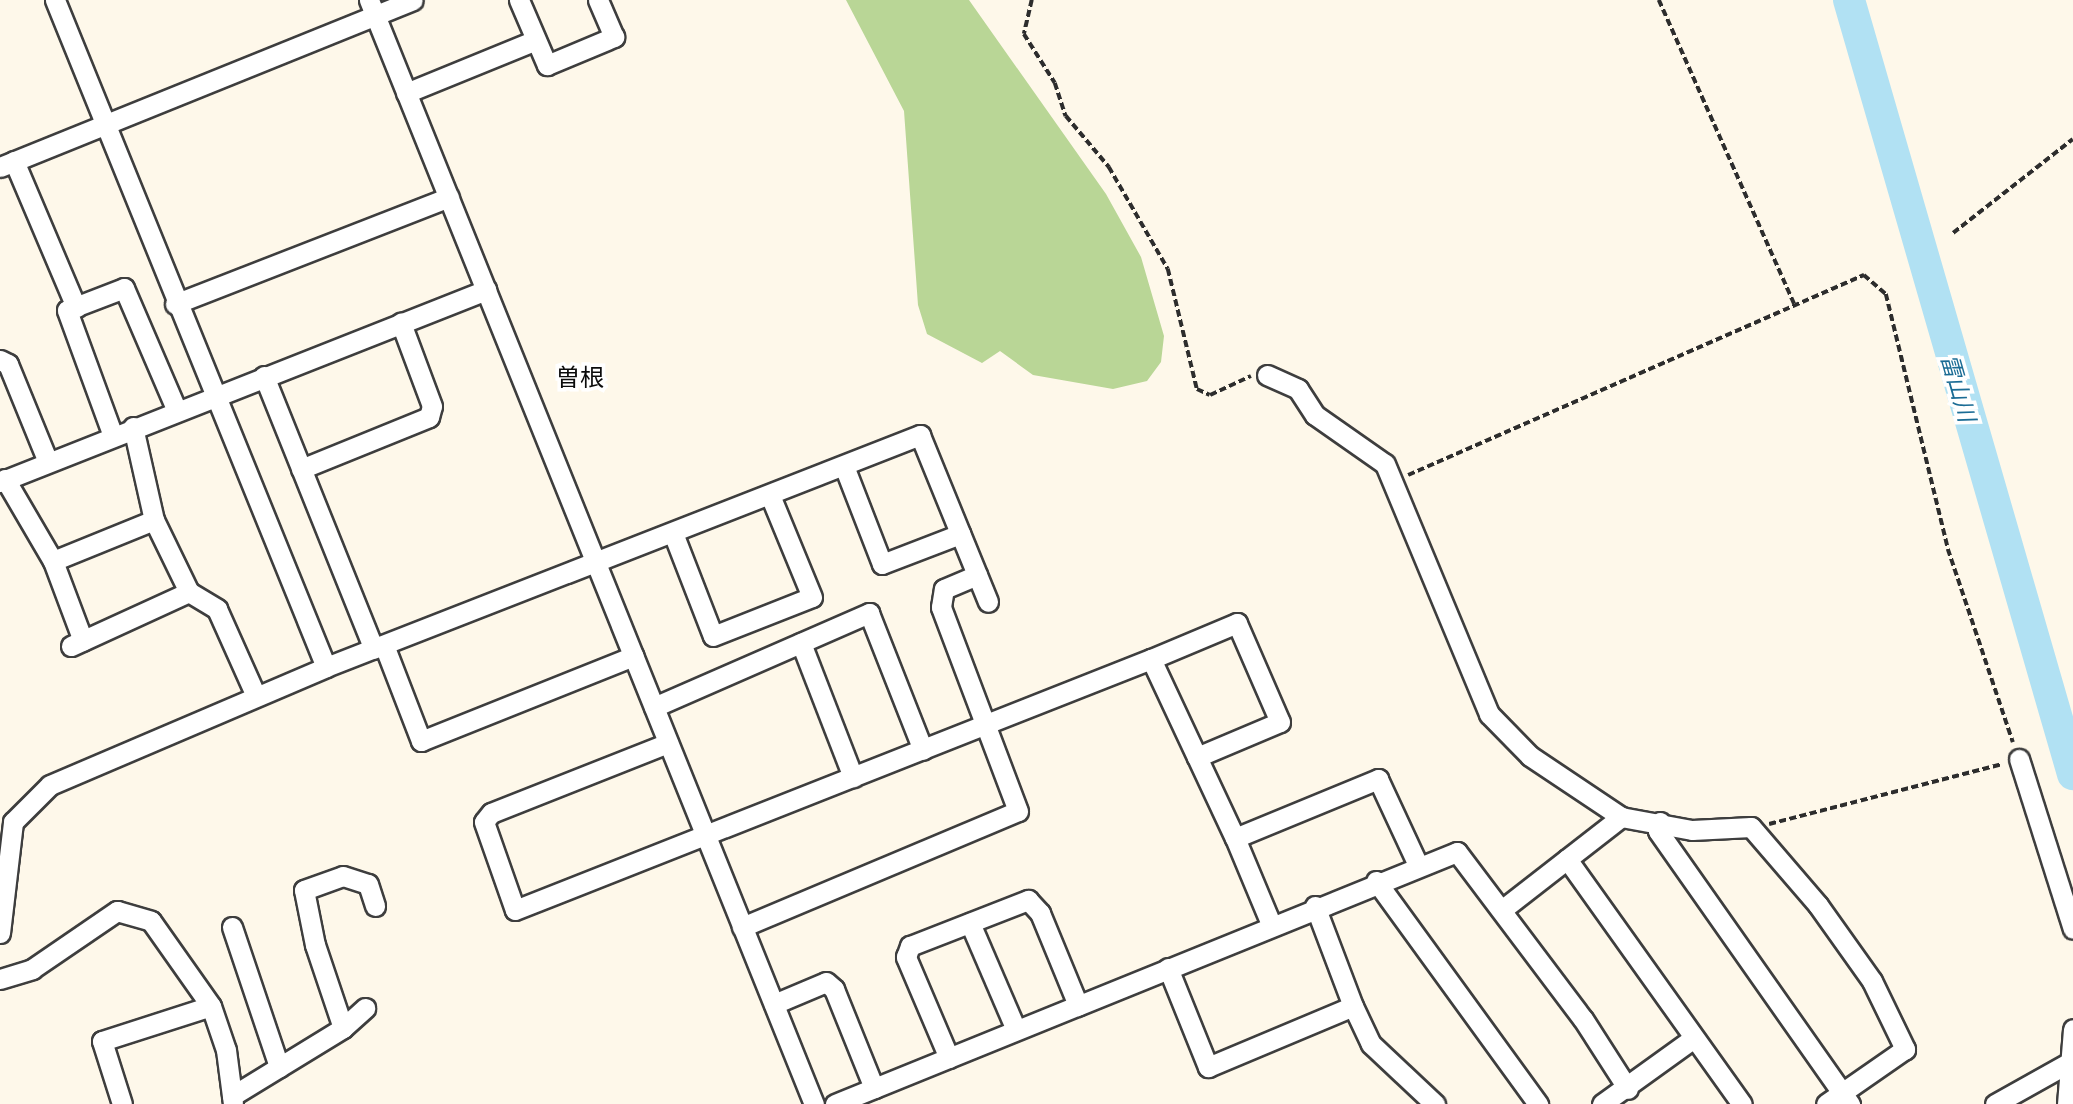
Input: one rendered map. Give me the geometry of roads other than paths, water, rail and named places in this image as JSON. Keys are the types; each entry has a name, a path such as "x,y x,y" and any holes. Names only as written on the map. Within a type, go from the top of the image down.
{"street":[{"path":"55,0 175,304 326,667"},
{"path":"76,307 7,164 103,126 372,8 413,0"},
{"path":"519,0 547,65 614,37 598,0"},
{"path":"372,8 814,1104"},
{"path":"406,93 536,40"},
{"path":"175,304 449,198"},
{"path":"113,436 68,324 67,310 124,288 176,409"},
{"path":"189,592 77,643 53,561 3,480 176,409 486,290"},
{"path":"301,469 429,417 432,406 401,323"},
{"path":"0,360 8,364 48,462"},
{"path":"1267,375 1298,389 1315,415 1385,464 1489,714 1560,781 1621,817 1723,832 1751,827 1872,981 1905,1049 1846,1099 1826,1104"},
{"path":"264,376 301,469 421,741 634,656"},
{"path":"132,427 154,520 189,592 218,609 256,696"},
{"path":"0,933 8,839 37,796 82,768 326,667 920,435 988,602"},
{"path":"844,466 882,564 960,534"},
{"path":"673,533 713,636 812,597 770,495"},
{"path":"53,561 154,520"},
{"path":"742,927 1018,811 941,607 944,589 977,575"},
{"path":"654,707 869,614 923,750"},
{"path":"668,743 491,814 484,822 515,910 986,726 1237,624 1280,722 1197,757"},
{"path":"800,643 853,777"},
{"path":"1151,659 1272,924"},
{"path":"2019,759 2073,929"},
{"path":"1235,838 1378,779 1418,863"},
{"path":"1503,909 1621,817"},
{"path":"1660,822 1658,831 1846,1099"},
{"path":"835,1104 1376,880 1418,863 1457,852 1466,857 1628,1089"},
{"path":"1567,859 1691,1041 1742,1104"},
{"path":"343,1028 315,946 304,890 343,876 368,884 375,906"},
{"path":"1376,880 1538,1104"},
{"path":"948,1058 906,957 910,947 1028,900 1040,913 1078,1005"},
{"path":"1315,906 1353,1006 1371,1044 1435,1104"},
{"path":"0,979 32,969 117,911 151,921 171,940 211,1006 232,1100 279,1067 343,1028 365,1008"},
{"path":"970,923 1016,1030"},
{"path":"232,928 279,1067"},
{"path":"1168,968 1208,1068 1353,1006"},
{"path":"774,1004 826,982 834,989 874,1088"},
{"path":"122,1104 102,1041 211,1006"},
{"path":"2067,1104 2073,1030"},
{"path":"1602,1104 1628,1089 1691,1041"},
{"path":"1995,1104 2070,1062"}],"waterway":[{"name":"雷山川","path":"1849,0 2073,774"}],"district":[{"name":"曽根","path":"580,379"}]}
